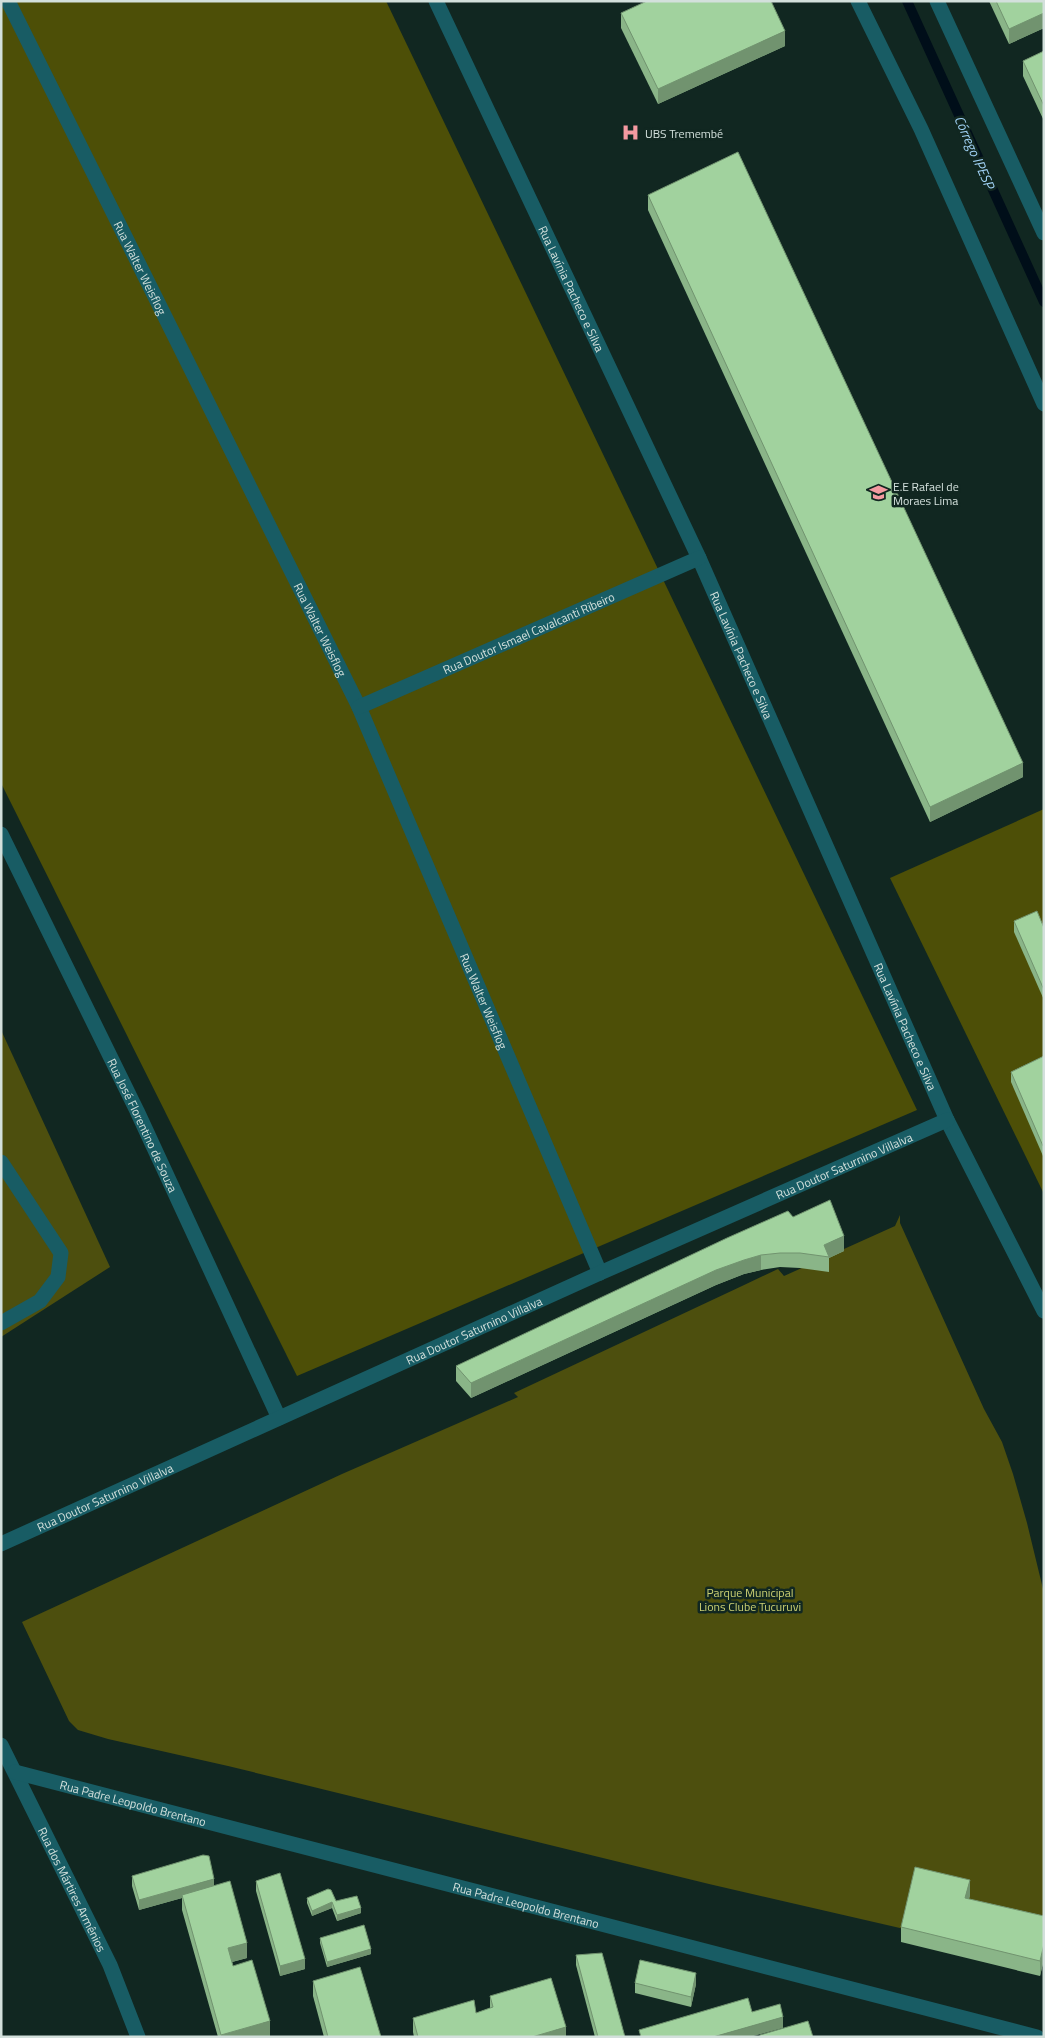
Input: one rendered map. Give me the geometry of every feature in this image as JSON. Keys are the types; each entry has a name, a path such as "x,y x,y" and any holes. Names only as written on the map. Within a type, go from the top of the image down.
{"street":[{"name":"Rua Walter Weisflog","path":"8,1 359,707 600,1273"},
{"name":"Rua Lavínia Pacheco e Silva","path":"436,1 699,558 947,1120 1044,1311"},
{"path":"858,1 921,129 1044,404"},
{"path":"937,1 1044,233"},
{"name":"Rua Doutor Ismael Cavalcanti Ribeiro","path":"359,707 699,558"},
{"name":"Rua José Florentino de Souza","path":"1,834 137,1111 279,1418"},
{"name":"Rua Doutor Saturnino Villalva","path":"1,1544 600,1273 947,1120"},
{"path":"1,1162 61,1253 58,1277 40,1301 1,1323"},
{"name":"Rua dos Mártires Armênios","path":"1,1745 110,1965 138,2037"},
{"name":"Rua Padre Leopoldo Brentano","path":"15,1772 1037,2037"}],"green space":[{"path":"1,1030 110,1267 1,1337"},
{"name":"Parque Municipal Lions Clube Tucuruvi","path":"900,1215 900,1223 984,1409 1002,1442 1027,1523 1044,1593 1044,1964 965,1943 709,1884 228,1766 108,1739 78,1730 69,1721 22,1622 342,1474 518,1397 514,1393 778,1269 784,1276 895,1226"}],"shaded area":[{"path":"1,1 386,1 917,1110 297,1376 1,783"},
{"path":"1044,809 1044,1194 890,878"}],"building":[{"path":"647,1 771,1 785,31 658,89 621,13"},
{"path":"996,1 1044,1 1044,13 1009,29"},
{"path":"1044,51 1044,106 1023,61"},
{"path":"738,152 1023,763 930,807 648,195"},
{"path":"1037,911 1044,928 1044,990 1014,921"},
{"path":"1044,1056 1044,1146 1043,1146 1011,1072"},
{"path":"830,1200 844,1236 824,1245 829,1257 800,1253 761,1255 716,1270 471,1383 456,1366 727,1238 788,1211 793,1217"},
{"path":"203,1855 209,1856 214,1879 139,1900 132,1876"},
{"path":"915,1867 970,1880 965,1898 1044,1916 1044,1944 1040,1961 901,1927"},
{"path":"280,1873 305,1959 280,1966 256,1881"},
{"path":"230,1881 247,1943 228,1948 233,1966 252,1960 270,2021 221,2035 182,1895"},
{"path":"328,1889 331,1890 336,1901 357,1896 361,1908 337,1915 332,1902 312,1911 307,1898"},
{"path":"364,1925 371,1949 327,1962 320,1938"},
{"path":"602,1953 625,2037 598,2037 576,1955"},
{"path":"640,1960 696,1973 691,1997 635,1983"},
{"path":"360,1967 381,2037 328,2037 313,1981"},
{"path":"551,1978 566,2027 532,2037 418,2037 413,2018 474,2000 476,2013 493,2007 490,1996"},
{"path":"748,1998 752,2012 780,2004 783,2017 713,2037 641,2037 639,2030"},
{"path":"808,2021 813,2037 760,2037 760,2035"}],"waterway":[{"name":"Córrego IPESP","path":"907,1 1044,302"}],"place":[{"name":"UBS Tremembé","path":"631,133"},
{"name":"E.E Rafael de Moraes Lima","path":"879,493"}]}
